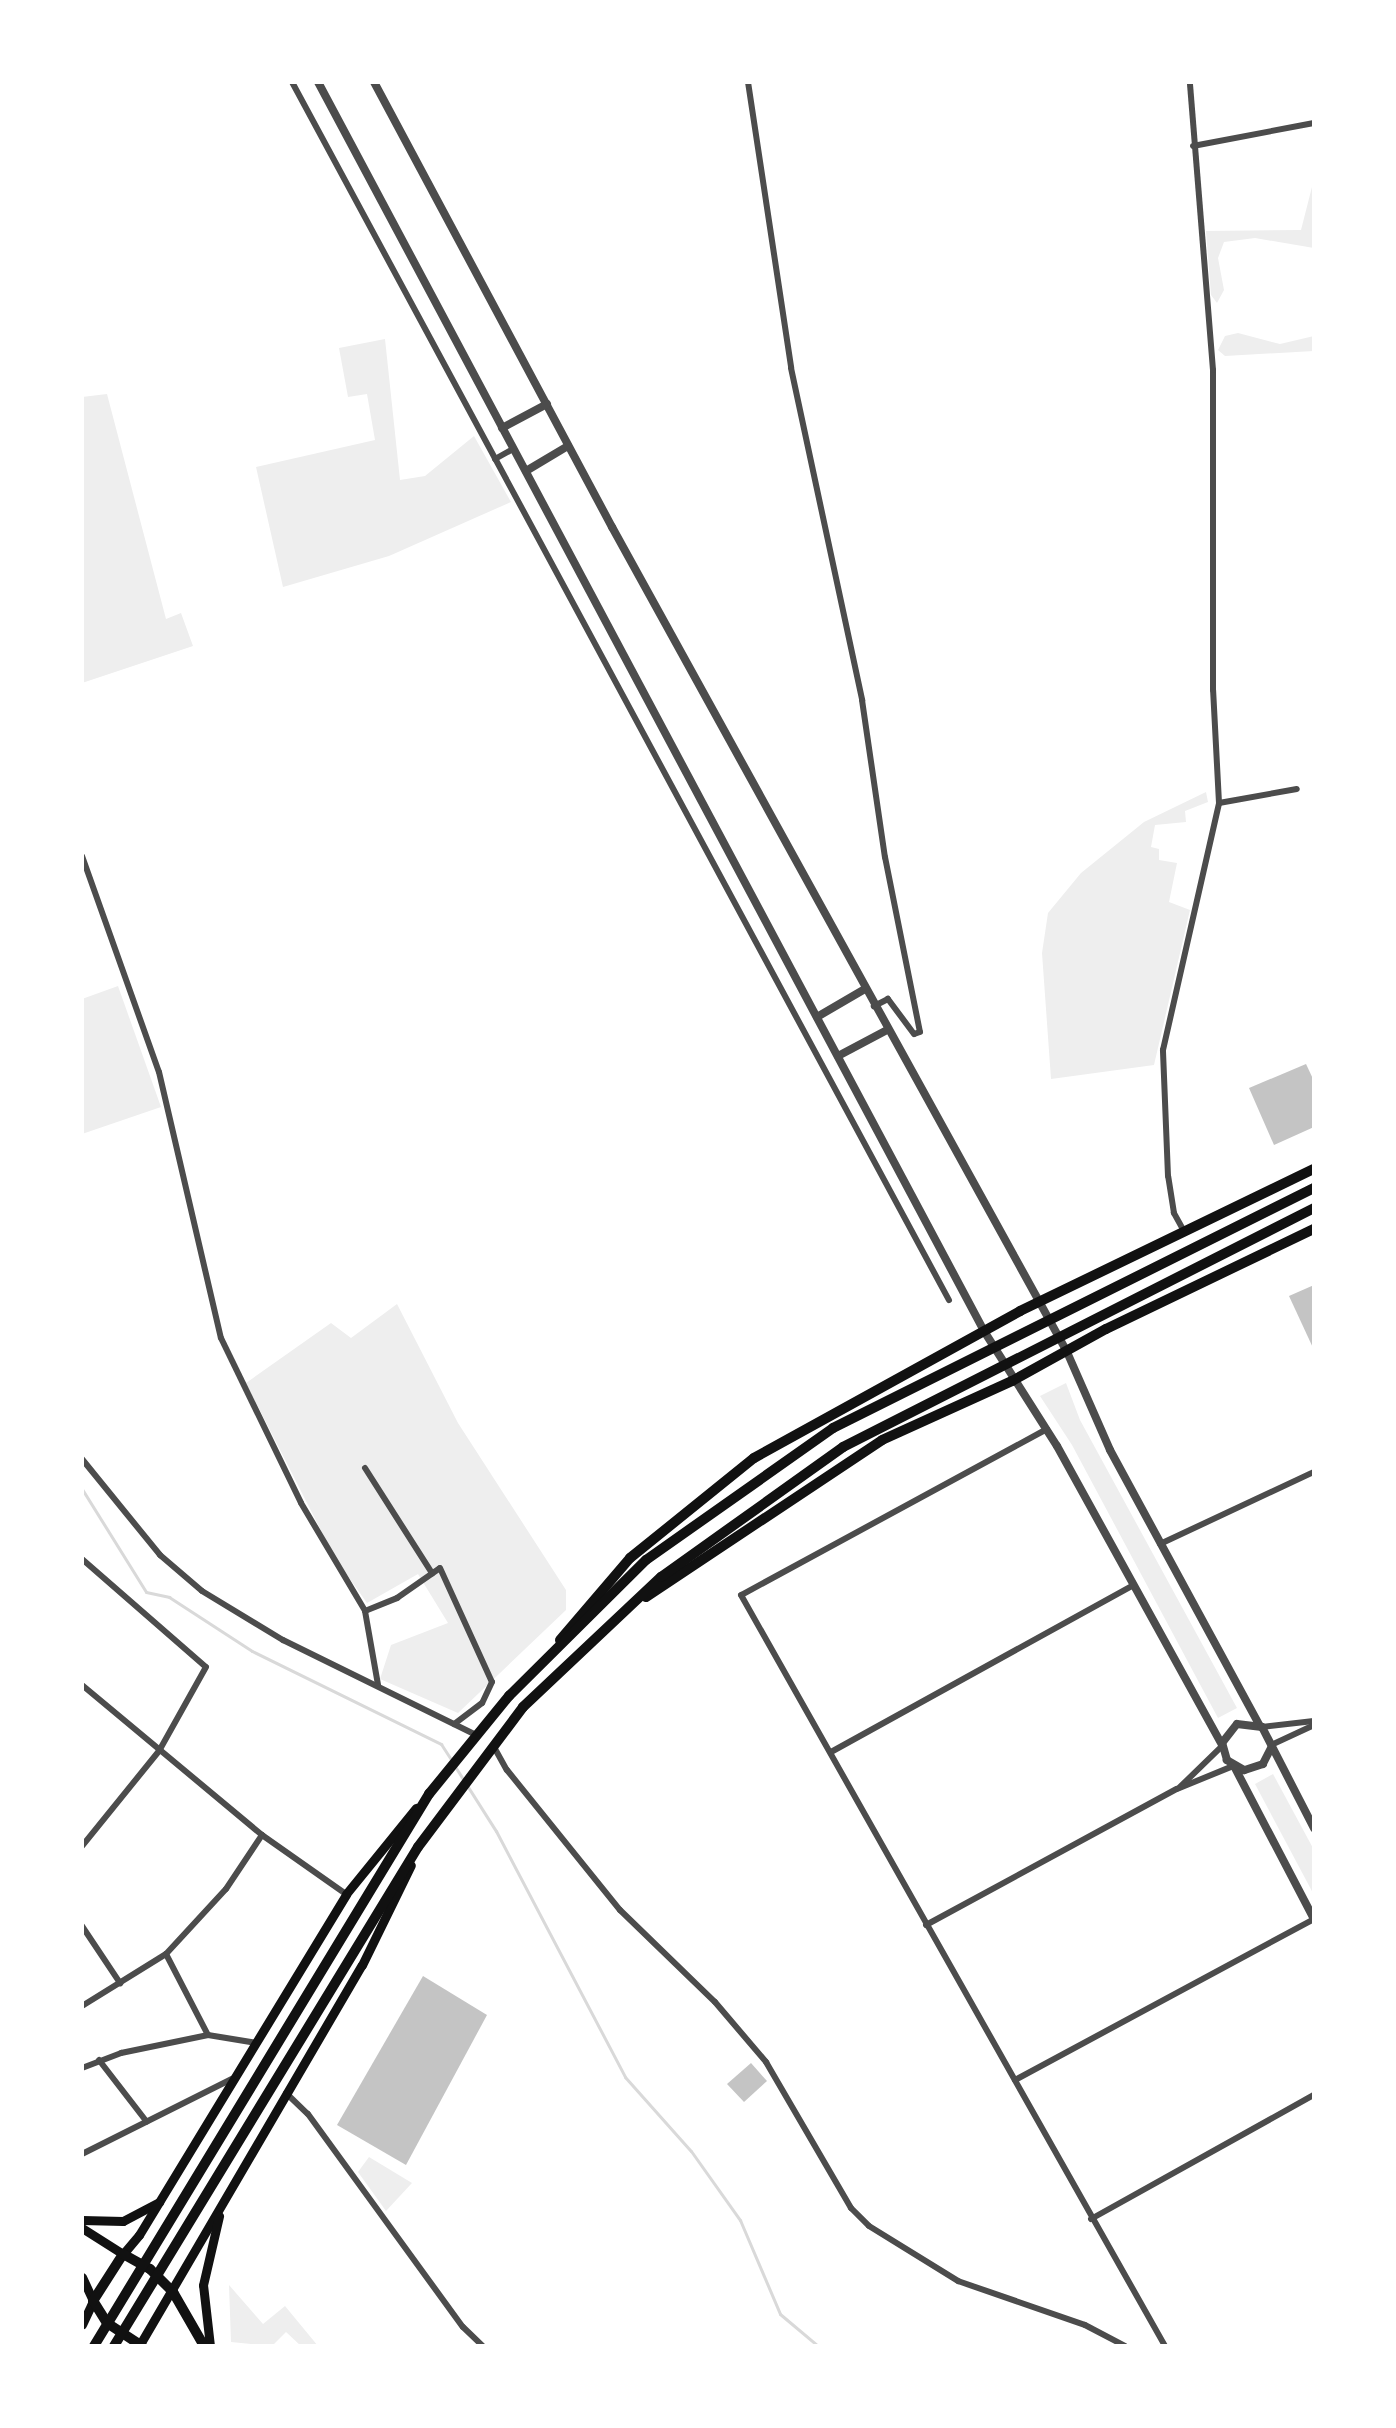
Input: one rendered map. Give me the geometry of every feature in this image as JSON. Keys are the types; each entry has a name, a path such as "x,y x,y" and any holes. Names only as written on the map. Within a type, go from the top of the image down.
{"main road":[{"path":"551,1655 569,1624 630,1558 754,1458 1038,1303 1314,1169"},
{"path":"82,2325 93,2301 123,2254 165,2198 346,1894 478,1736 551,1655 646,1560 833,1428 1314,1188"},
{"path":"114,2346 324,1994 418,1847 523,1707 627,1609 738,1518 843,1447 1314,1208"},
{"path":"627,1609 882,1440 1012,1381 1314,1229"},
{"path":"94,2346 429,1794"},
{"path":"82,2277 107,2323 140,2346 379,1936 418,1847"},
{"path":"82,2220 123,2221 165,2198"},
{"path":"207,2346 203,2285 222,2204"},
{"path":"82,2228 150,2269 173,2292 207,2346"}],"street":[{"path":"292,82 949,1300"},
{"path":"318,82 984,1331 1012,1381 1047,1429 1234,1767 1314,1919 1015,2080"},
{"path":"374,82 568,446 1067,1352 1110,1450 1314,1828"},
{"path":"748,82 791,368 862,700 885,857 920,1032 914,1034 888,999 874,1006"},
{"path":"1185,1233 1174,1213 1168,1176 1163,1050 1219,803 1213,690 1213,370 1190,82"},
{"path":"1193,146 1314,123"},
{"path":"502,428 547,404"},
{"path":"526,471 568,446"},
{"path":"495,459 513,449"},
{"path":"1219,803 1297,789"},
{"path":"82,856 163,1084 221,1338 294,1489 365,1611 378,1685"},
{"path":"817,1017 865,989"},
{"path":"838,1056 887,1030"},
{"path":"810,1042 827,1035"},
{"path":"1047,1429 741,1595 1165,2346"},
{"path":"82,1459 160,1555 202,1591 283,1640 478,1736"},
{"path":"365,1468 432,1573"},
{"path":"1160,1544 1314,1472"},
{"path":"82,1559 206,1667 159,1751 82,1846"},
{"path":"365,1611 440,1568 492,1682 482,1703 454,1724"},
{"path":"831,1752 1134,1585"},
{"path":"82,1685 262,1835 346,1894"},
{"path":"1177,1789 1222,1746 1235,1725 1261,1727 1314,1723"},
{"path":"926,1925 1177,1789 1234,1767 1258,1767 1271,1747 1314,1723"},
{"path":"494,1746 507,1770 620,1910 715,2002 766,2062 851,2208 869,2226 958,2281 1085,2325 1125,2346"},
{"path":"82,2006 166,1954 226,1889 262,1835"},
{"path":"82,1926 120,1983"},
{"path":"166,1954 208,2035"},
{"path":"83,2065 208,2035 257,2043"},
{"path":"99,2060 147,2122"},
{"path":"82,2154 239,2075"},
{"path":"286,2093 308,2114 463,2327 483,2346"},
{"path":"1091,2219 1314,2095"}],"shaded area":[{"path":"1314,179 1314,248 1255,238 1224,242 1218,258 1224,290 1217,303 1211,295 1206,231 1301,230"},
{"path":"1238,333 1280,344 1314,336 1314,351 1225,356 1218,350 1225,336"},
{"path":"385,339 400,480 425,476 474,436 511,502 389,556 283,587 256,467 375,440 367,394 348,397 339,348"},
{"path":"107,394 166,619 181,613 193,646 82,683 82,397"},
{"path":"1206,792 1208,802 1185,811 1186,822 1155,825 1151,847 1159,849 1159,860 1177,863 1169,902 1190,910 1154,1065 1051,1079 1042,953 1048,913 1081,873 1144,822"},
{"path":"118,986 161,1107 82,1134 82,999"},
{"path":"397,1304 458,1423 566,1590 566,1610 458,1713 380,1679 391,1645 448,1623 418,1574 367,1603 335,1558 246,1383 331,1323 351,1338"},
{"path":"1066,1383 1080,1420 1237,1708 1218,1718 1072,1445 1040,1396"},
{"path":"1273,1774 1314,1850 1314,1895 1255,1784"},
{"path":"369,2157 412,2183 386,2211 358,2172"},
{"path":"229,2285 263,2324 285,2306 318,2346 301,2346 286,2332 272,2346 231,2342"}],"building":[{"path":"1306,1064 1314,1081 1314,1127 1274,1145 1249,1088"},
{"path":"1314,1285 1314,1350 1289,1296"},
{"path":"423,1976 487,2015 406,2165 337,2125"},
{"path":"751,2063 767,2081 744,2102 727,2084"}],"waterway":[{"path":"82,1489 146,1592 169,1597 252,1651 441,1744 452,1761"},
{"path":"456,1768 496,1831 625,2077 691,2151 740,2220 780,2314 818,2346"}]}
